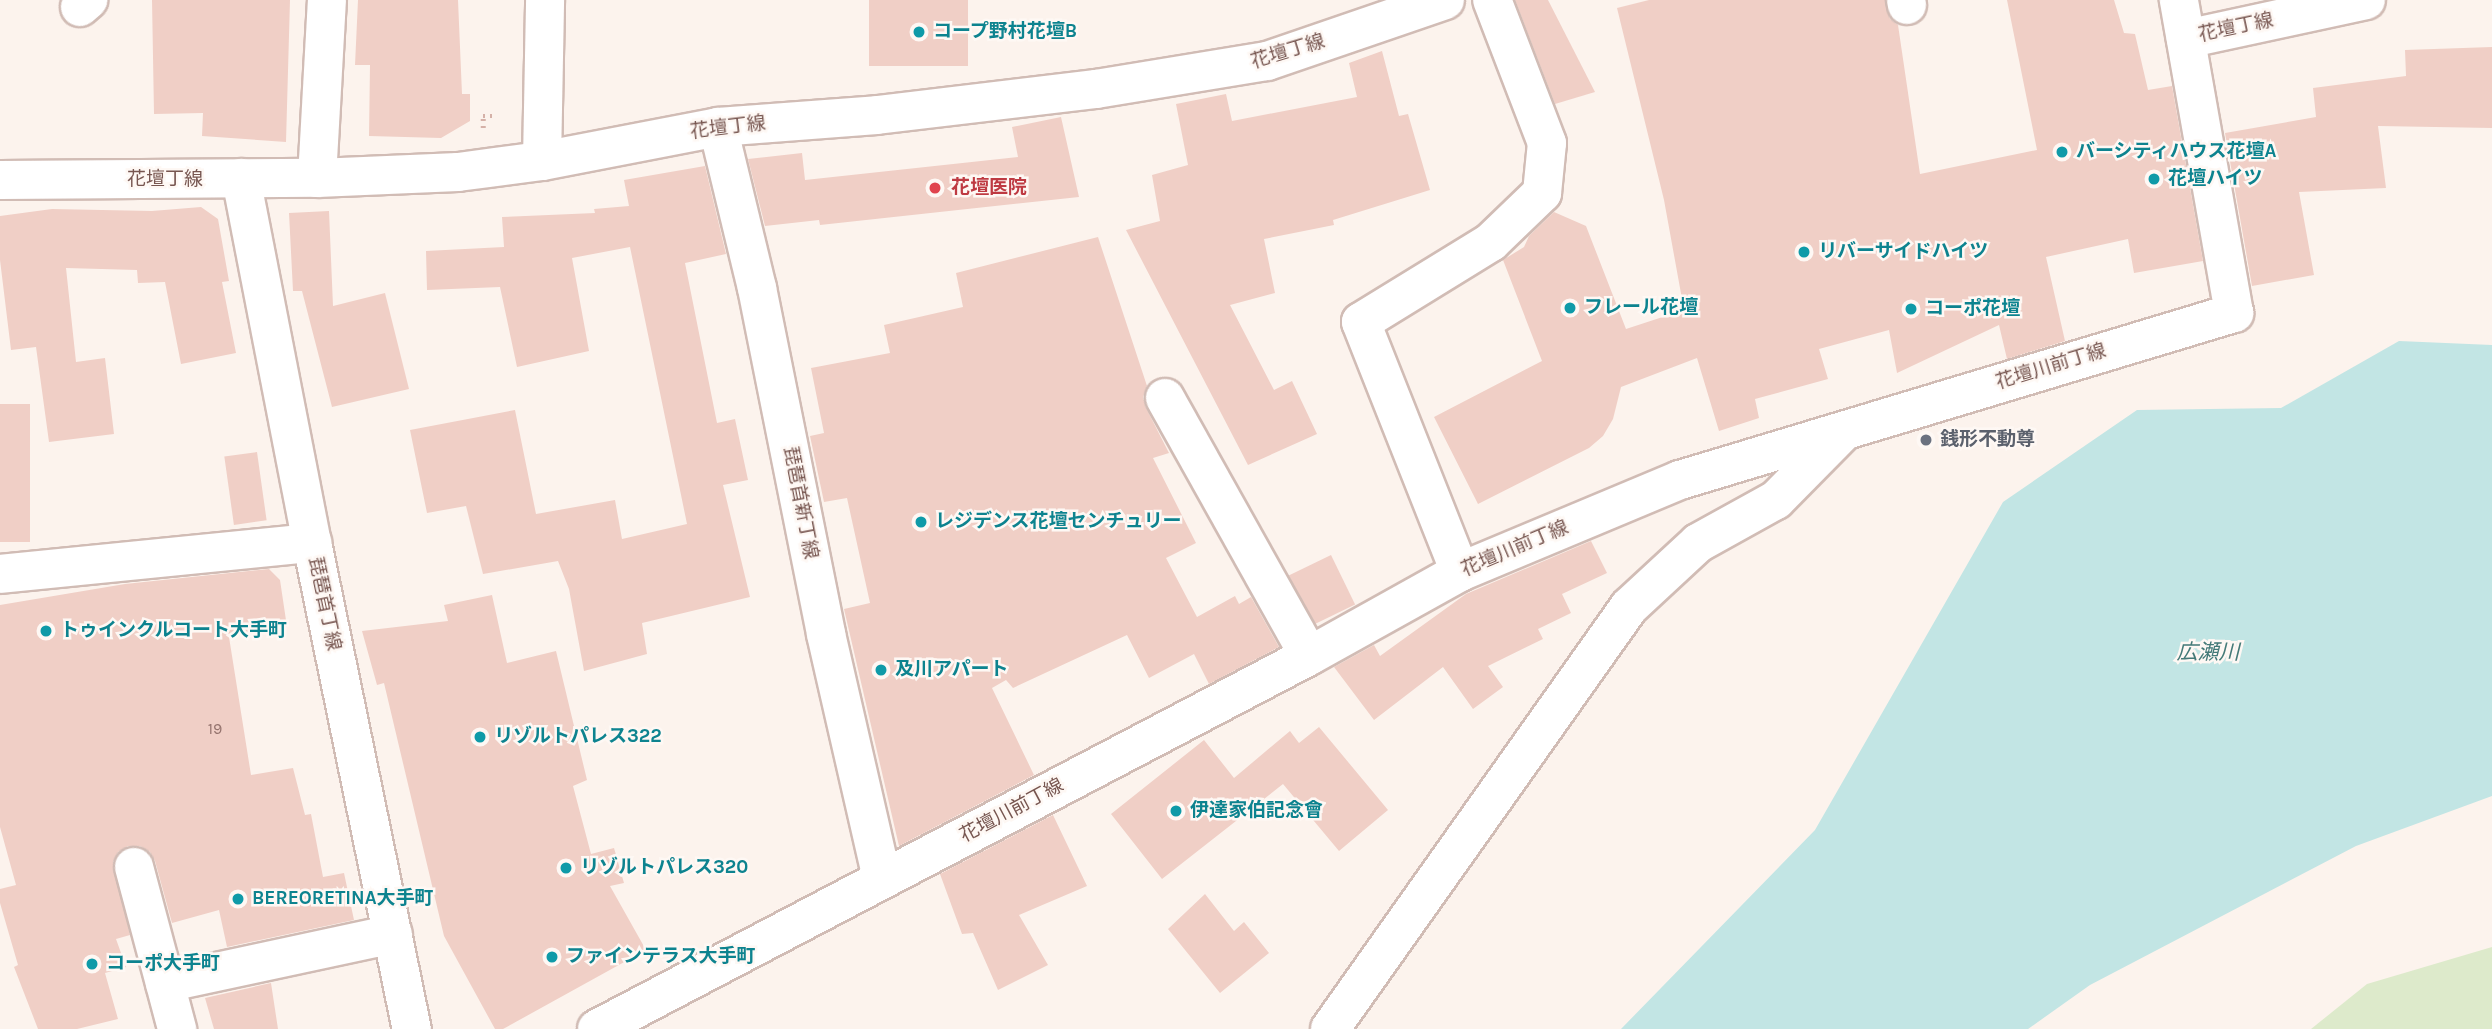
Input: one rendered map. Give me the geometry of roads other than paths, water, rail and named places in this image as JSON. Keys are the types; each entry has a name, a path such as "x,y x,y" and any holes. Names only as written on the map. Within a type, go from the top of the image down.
{"street":[{"path":"317,178 327,0"},
{"path":"542,161 545,0"},
{"name":"花壇丁線","path":"0,180 317,178 458,172 542,161 718,127 877,115 1041,96 1267,61 1445,0"},
{"path":"1460,572 1361,322 1491,242 1542,193 1547,143 1492,0"},
{"name":"花壇丁線","path":"2179,0 2186,39 2366,0"},
{"name":"花壇川前丁線","path":"597,1029 1309,656 1460,572 1680,480 2234,313 2186,39"},
{"name":"琵琶首新丁線","path":"718,127 757,288 826,634 882,879"},
{"name":"琵琶首丁線","path":"242,178 312,543 412,1029"},
{"path":"1165,398 1309,656"},
{"path":"1329,1029 1629,607 1698,543 1776,500 1842,432"},
{"path":"0,574 312,543"},
{"path":"134,867 177,1029"},
{"path":"164,983 393,934"}],"water":[{"name":"広瀬川","path":"2399,341 2492,345 2492,796 2356,846 2090,985 2028,1029 1621,1029 1815,830 2003,502 2137,410 2281,408"}],"place":[{"name":"コープ野村花壇B","path":"919,32"},
{"name":"バーシティハウス花壇A","path":"2062,152"},
{"name":"花壇ハイツ","path":"2154,179"},
{"name":"花壇医院","path":"935,188"},
{"name":"リバーサイドハイツ","path":"1804,252"},
{"name":"フレール花壇","path":"1570,308"},
{"name":"コーポ花壇","path":"1911,309"},
{"name":"銭形不動尊","path":"1926,440"},
{"name":"レジデンス花壇センチュリー","path":"921,522"},
{"name":"トゥインクルコート大手町","path":"46,631"},
{"name":"及川アパート","path":"881,670"},
{"name":"リゾルトパレス322","path":"480,737"},
{"name":"伊達家伯記念會","path":"1176,811"},
{"name":"リゾルトパレス320","path":"566,868"},
{"name":"BEREORETINA大手町","path":"238,899"},
{"name":"ファインテラス大手町","path":"552,957"},
{"name":"コーポ大手町","path":"92,964"}]}
